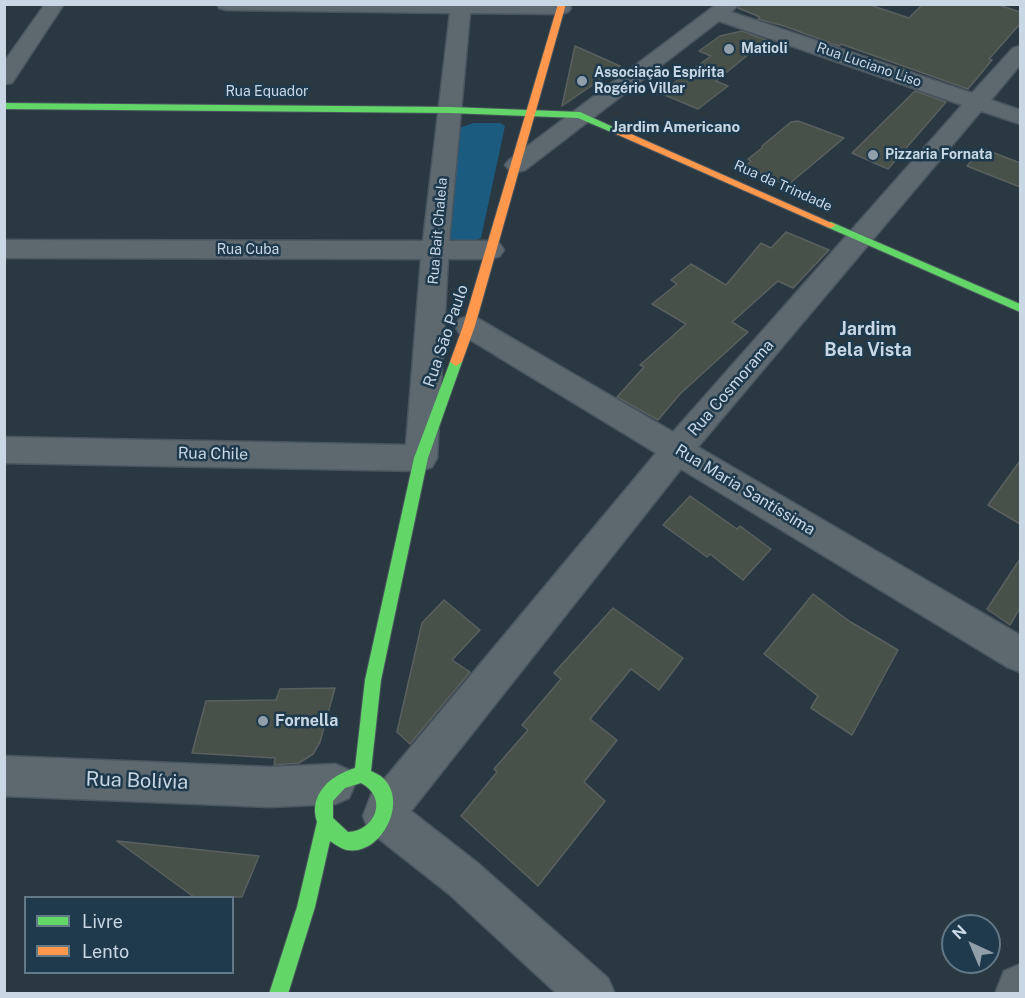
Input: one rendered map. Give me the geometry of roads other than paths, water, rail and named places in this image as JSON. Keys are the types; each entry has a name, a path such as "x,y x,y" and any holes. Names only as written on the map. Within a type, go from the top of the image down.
{"street":[{"path":"4,78 55,4"},
{"path":"226,4 561,6"},
{"name":"Rua Bait Chalela","path":"421,458 435,251 461,5"},
{"name":"Rua São Paulo","path":"278,993 306,907 354,801 373,680 421,458 469,326 561,6"},
{"path":"517,165 724,9"},
{"name":"Rua Luciano Liso","path":"724,9 1020,117"},
{"name":"Rua Cosmorama","path":"354,801 449,730 678,449 1020,52"},
{"name":"Rua Equador","path":"4,106 529,112"},
{"name":"Rua da Trindade","path":"529,112 580,116 1020,308"},
{"name":"Rua Cuba","path":"4,249 491,250"},
{"name":"Rua Maria Santíssima","path":"469,326 1020,655"},
{"name":"Rua Chile","path":"4,450 421,458"},
{"name":"Rua São Paulo","path":"354,801 373,680"},
{"name":"Rua Bolívia","path":"4,776 270,787 354,801 464,879 592,993"},
{"name":"Rua São Paulo","path":"306,907 326,879"},
{"path":"1018,993 1020,987"}],"place":[{"name":"Matioli","path":"729,49"},
{"name":"Associação Espírita Rogério Villar","path":"582,81"},
{"name":"Pizzaria Fornata","path":"873,155"},
{"name":"Fornella","path":"263,721"}],"district":[{"name":"Jardim Americano","path":"676,127"},
{"name":"Jardim Bela Vista","path":"868,339"}]}
